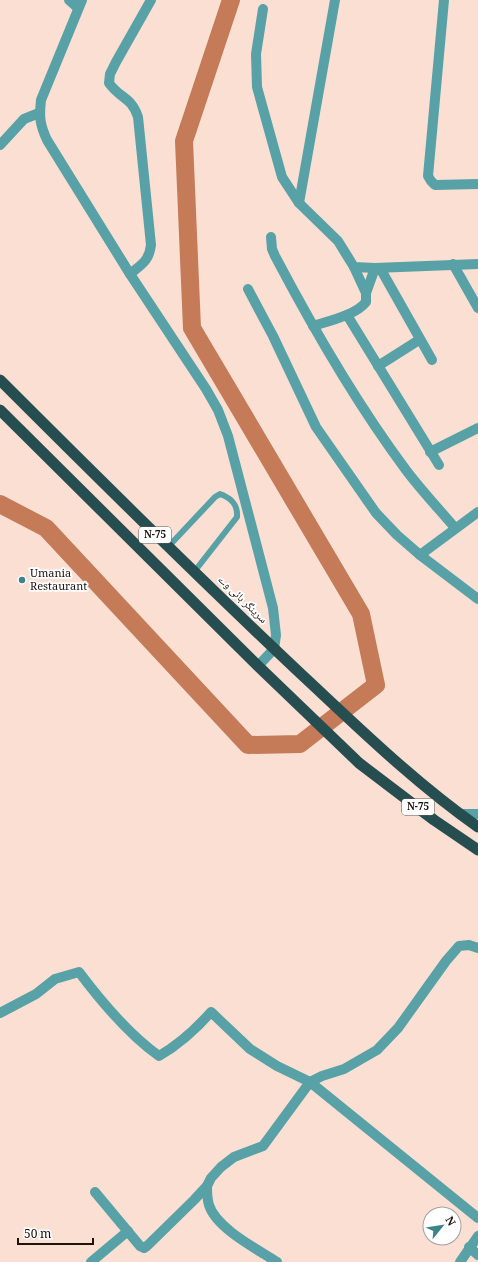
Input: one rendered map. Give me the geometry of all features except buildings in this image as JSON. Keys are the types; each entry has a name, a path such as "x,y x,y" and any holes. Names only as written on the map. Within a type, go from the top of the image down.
{"highway":[{"name":"سرینگر ہائی وے","path":"0,380 168,547 274,649 398,764 478,827"},
{"name":"N-75","path":"0,410 294,702 359,763 434,820 478,850"}],"street":[{"path":"69,0 80,4 41,100 39,113 40,126 47,140 130,274 206,389 218,410 228,436 272,608 276,635 274,649 258,666"},
{"path":"130,274 146,262 150,253 151,244 138,117 130,101 115,92 109,83 110,74 116,62 151,0"},
{"path":"299,203 335,0"},
{"path":"444,0 428,176 435,185 478,184"},
{"path":"263,9 256,54 257,87 282,177 299,203 338,241 354,267 366,293 366,302 364,306 347,314 313,326"},
{"path":"0,145 24,119 39,113"},
{"path":"271,236 272,249 313,326 368,416 406,470 455,528"},
{"path":"453,264 478,308"},
{"path":"354,267 378,268 478,264"},
{"path":"366,293 378,268"},
{"path":"378,268 432,360"},
{"path":"248,290 273,336 316,427 376,512 397,535 420,555 478,599"},
{"path":"347,314 439,466"},
{"path":"378,366 420,340"},
{"path":"430,452 478,428"},
{"path":"420,555 478,512"},
{"path":"460,814 478,814"},
{"path":"95,1192 140,1246 144,1248 207,1186 211,1178 221,1167 234,1157 263,1146 310,1082 322,1076 344,1069 377,1050 398,1028 446,961 459,946 469,945 478,948"},
{"path":"0,1014 36,994 55,979 79,972 91,988 148,1049 159,1056 171,1049 202,1022 211,1012 250,1050 277,1066 310,1082 478,1218"},
{"path":"207,1186 209,1205 215,1217 226,1228 277,1262"},
{"path":"92,1262 128,1231"},
{"path":"460,1262 478,1236"},
{"path":"469,1247 478,1255"}],"lane":[{"path":"168,547 215,497 220,494 226,496 236,505 238,509 237,517 194,572"}],"waterway":[{"path":"0,504 46,528 248,745 300,744 376,685 361,614 192,328 184,141 231,0"}],"place":[{"name":"Umania Restaurant","path":"22,580"}]}
